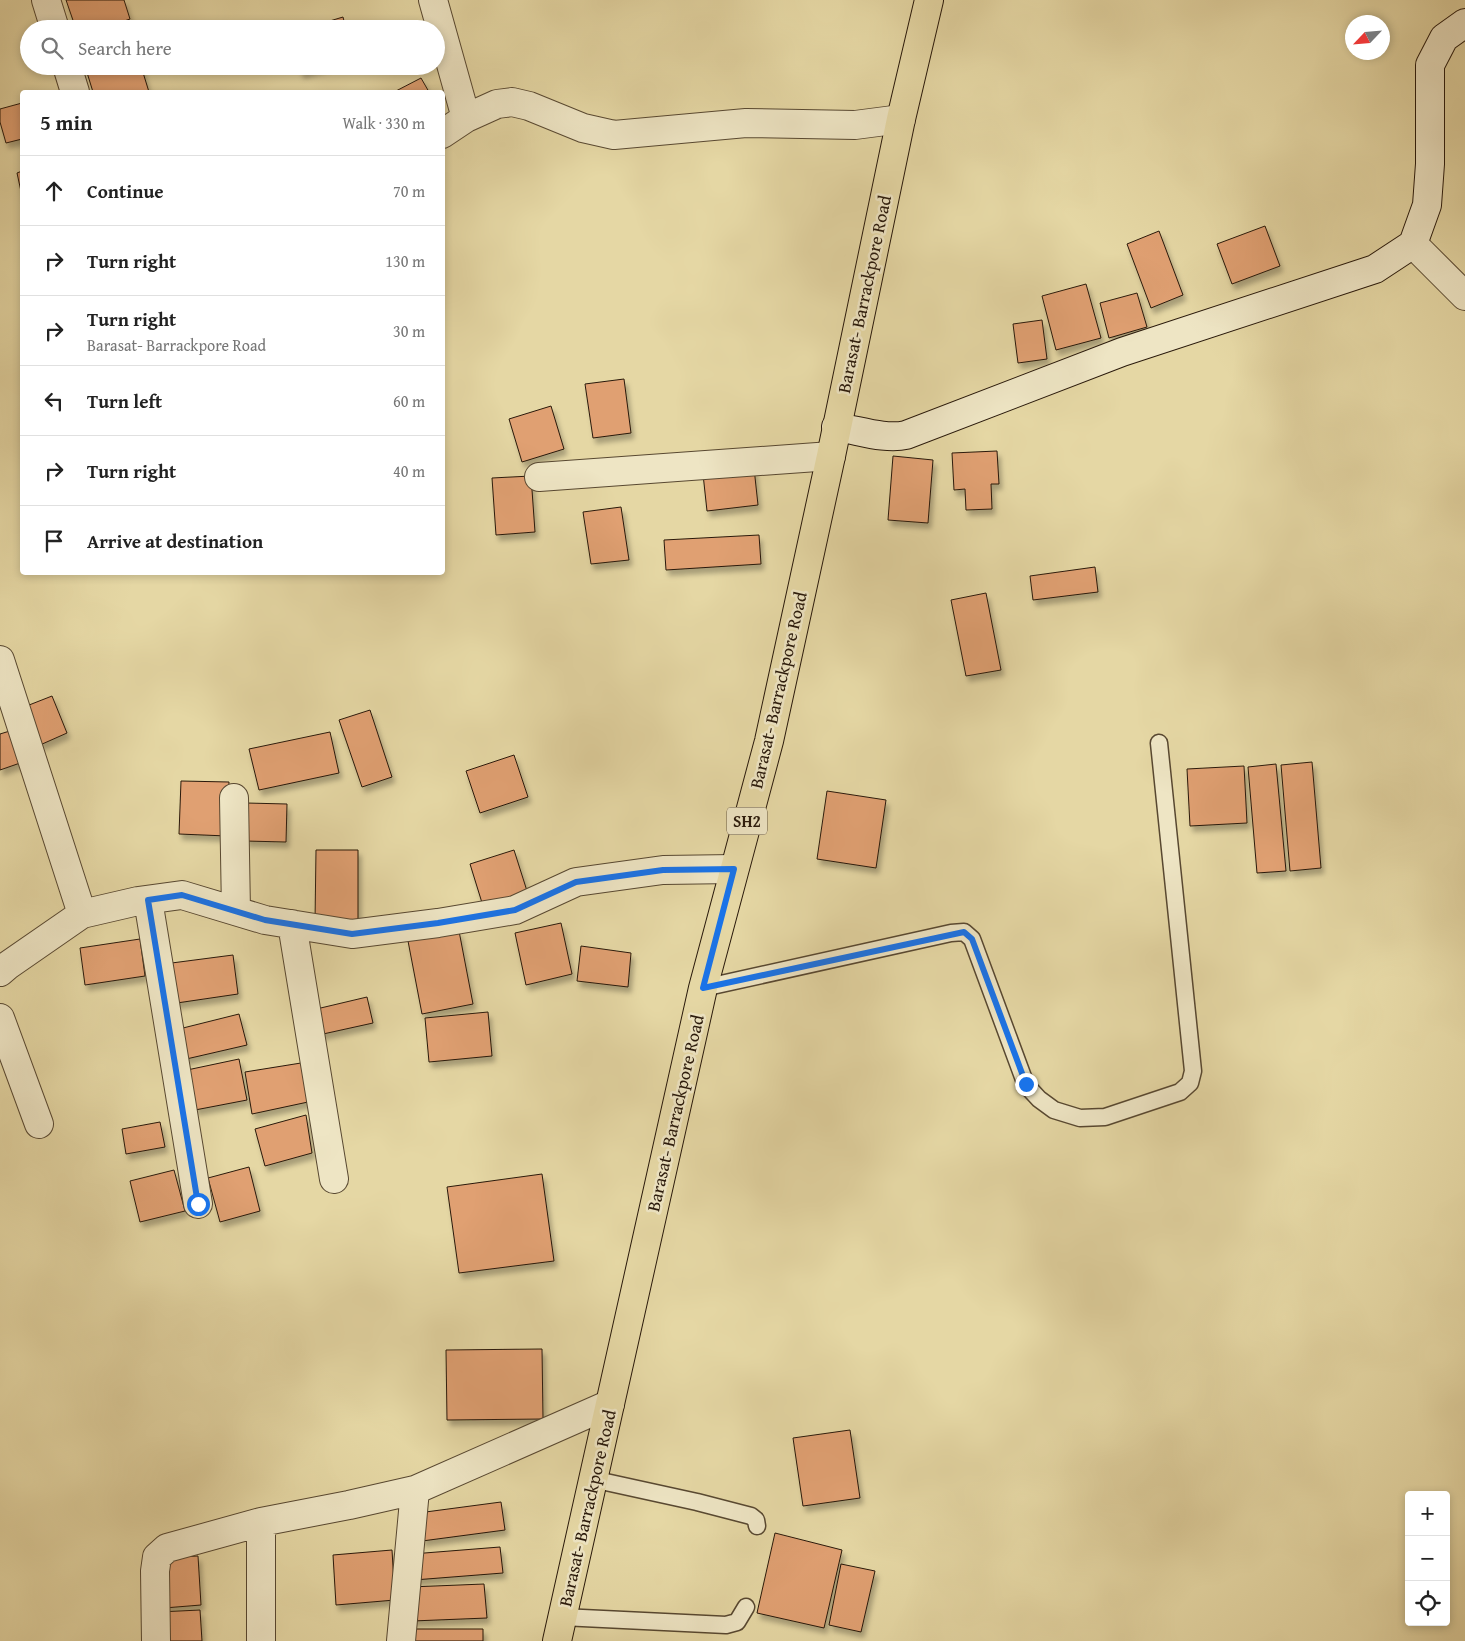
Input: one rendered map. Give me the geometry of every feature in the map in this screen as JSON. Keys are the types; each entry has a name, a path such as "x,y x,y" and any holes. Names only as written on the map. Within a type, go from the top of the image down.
{"main road":[{"name":"Barasat- Barrackpore Road","path":"560,1629 703,988 769,741 901,119 929,0"}],"street":[{"path":"46,0 52,20"},
{"path":"433,0 439,20"},
{"path":"836,427 883,436 896,437 906,435 1122,352 1375,269 1413,244 1427,205 1430,164 1430,65 1444,38 1465,23"},
{"path":"445,43 466,118"},
{"path":"70,75 74,90"},
{"path":"445,132 466,118 497,104 512,102 529,106 583,128 614,135 746,123 855,125 901,119"},
{"path":"1413,244 1465,296"},
{"path":"539,478 831,456"},
{"path":"0,660 82,914"},
{"path":"234,798 236,911"},
{"path":"0,972 82,914 102,908 182,895 265,920 352,934 438,923 515,910 576,882 663,870 734,869"},
{"path":"148,900 198,1204"},
{"path":"292,924 334,1179"},
{"path":"0,1018 39,1124"},
{"path":"156,1641 155,1571 157,1557 167,1548 261,1522 415,1490 610,1404"},
{"path":"401,1641 415,1490"},
{"path":"261,1522 261,1641"}],"lane":[{"path":"703,988 964,932 972,939 1026,1084 1038,1099 1054,1110 1080,1118 1105,1117 1180,1092 1190,1083 1192,1071 1159,743"},
{"path":"592,1479 697,1502 750,1516 756,1520 757,1526"},
{"path":"560,1629 726,1626 738,1622 746,1608"}],"building":[{"path":"66,0 124,0 130,19 127,20 73,20"},
{"path":"343,17 344,20 333,20"},
{"path":"88,75 144,75 148,90 92,90"},
{"path":"421,78 428,90 398,90"},
{"path":"20,104 20,140 6,143 0,122 0,109"},
{"path":"20,172 20,187 17,173"},
{"path":"1265,226 1280,266 1232,284 1217,244"},
{"path":"1159,231 1183,295 1151,308 1127,244"},
{"path":"1086,284 1101,338 1056,350 1042,296"},
{"path":"1137,293 1147,327 1109,338 1100,303"},
{"path":"1042,320 1047,359 1018,363 1013,324"},
{"path":"624,379 631,433 593,438 585,384"},
{"path":"551,406 564,449 522,462 509,419"},
{"path":"997,451 999,484 991,484 992,509 966,510 965,489 954,490 952,453"},
{"path":"893,456 933,460 928,523 888,520"},
{"path":"754,468 758,505 707,511 703,474"},
{"path":"531,476 535,532 496,535 492,478"},
{"path":"621,507 629,560 591,564 583,512"},
{"path":"759,535 761,564 666,570 664,540"},
{"path":"1095,567 1098,592 1033,600 1030,576"},
{"path":"986,593 1001,670 966,676 951,600"},
{"path":"52,696 67,733 40,745 24,707"},
{"path":"370,710 392,777 362,787 339,720"},
{"path":"13,730 23,762 0,770 0,734"},
{"path":"330,732 339,773 259,790 249,749"},
{"path":"514,755 528,797 480,813 466,771"},
{"path":"1312,762 1321,868 1290,871 1281,765"},
{"path":"1276,764 1286,871 1257,873 1248,767"},
{"path":"1244,766 1247,823 1190,826 1187,769"},
{"path":"181,781 229,782 227,836 179,834"},
{"path":"827,791 886,800 876,868 817,859"},
{"path":"246,803 287,804 286,842 245,841"},
{"path":"316,850 358,850 358,922 315,922"},
{"path":"514,850 527,891 483,906 470,864"},
{"path":"561,923 572,974 526,985 515,933"},
{"path":"459,931 473,1004 422,1014 408,941"},
{"path":"140,939 145,976 85,985 80,948"},
{"path":"581,946 631,953 628,987 577,981"},
{"path":"233,955 238,994 170,1004 164,964"},
{"path":"367,997 373,1023 314,1036 308,1011"},
{"path":"488,1012 492,1056 429,1062 425,1018"},
{"path":"239,1014 247,1045 182,1060 175,1030"},
{"path":"239,1059 247,1100 195,1110 187,1070"},
{"path":"301,1063 308,1102 252,1114 245,1072"},
{"path":"306,1115 312,1153 265,1166 255,1129"},
{"path":"160,1122 165,1147 126,1154 122,1129"},
{"path":"249,1167 260,1211 220,1222 208,1178"},
{"path":"174,1170 185,1211 140,1222 130,1181"},
{"path":"542,1174 554,1261 459,1273 447,1187"},
{"path":"542,1349 543,1419 447,1420 446,1350"},
{"path":"850,1430 860,1498 803,1506 793,1438"},
{"path":"501,1502 505,1530 422,1541 418,1513"},
{"path":"775,1533 842,1550 824,1628 757,1613"},
{"path":"500,1547 503,1573 414,1580 412,1554"},
{"path":"392,1550 395,1600 336,1605 333,1555"},
{"path":"198,1556 201,1605 164,1608 160,1558"},
{"path":"841,1564 875,1571 861,1632 829,1625"},
{"path":"484,1584 487,1618 412,1621 410,1587"},
{"path":"200,1610 202,1641 160,1641 159,1612"},
{"path":"407,1629 483,1629 483,1641 407,1641"}],"route":[{"path":"198,1204 148,900 182,895 265,920 352,934 438,923 515,910 576,882 663,870 734,869 703,988 951,933 964,932 972,939 1026,1084"}]}
